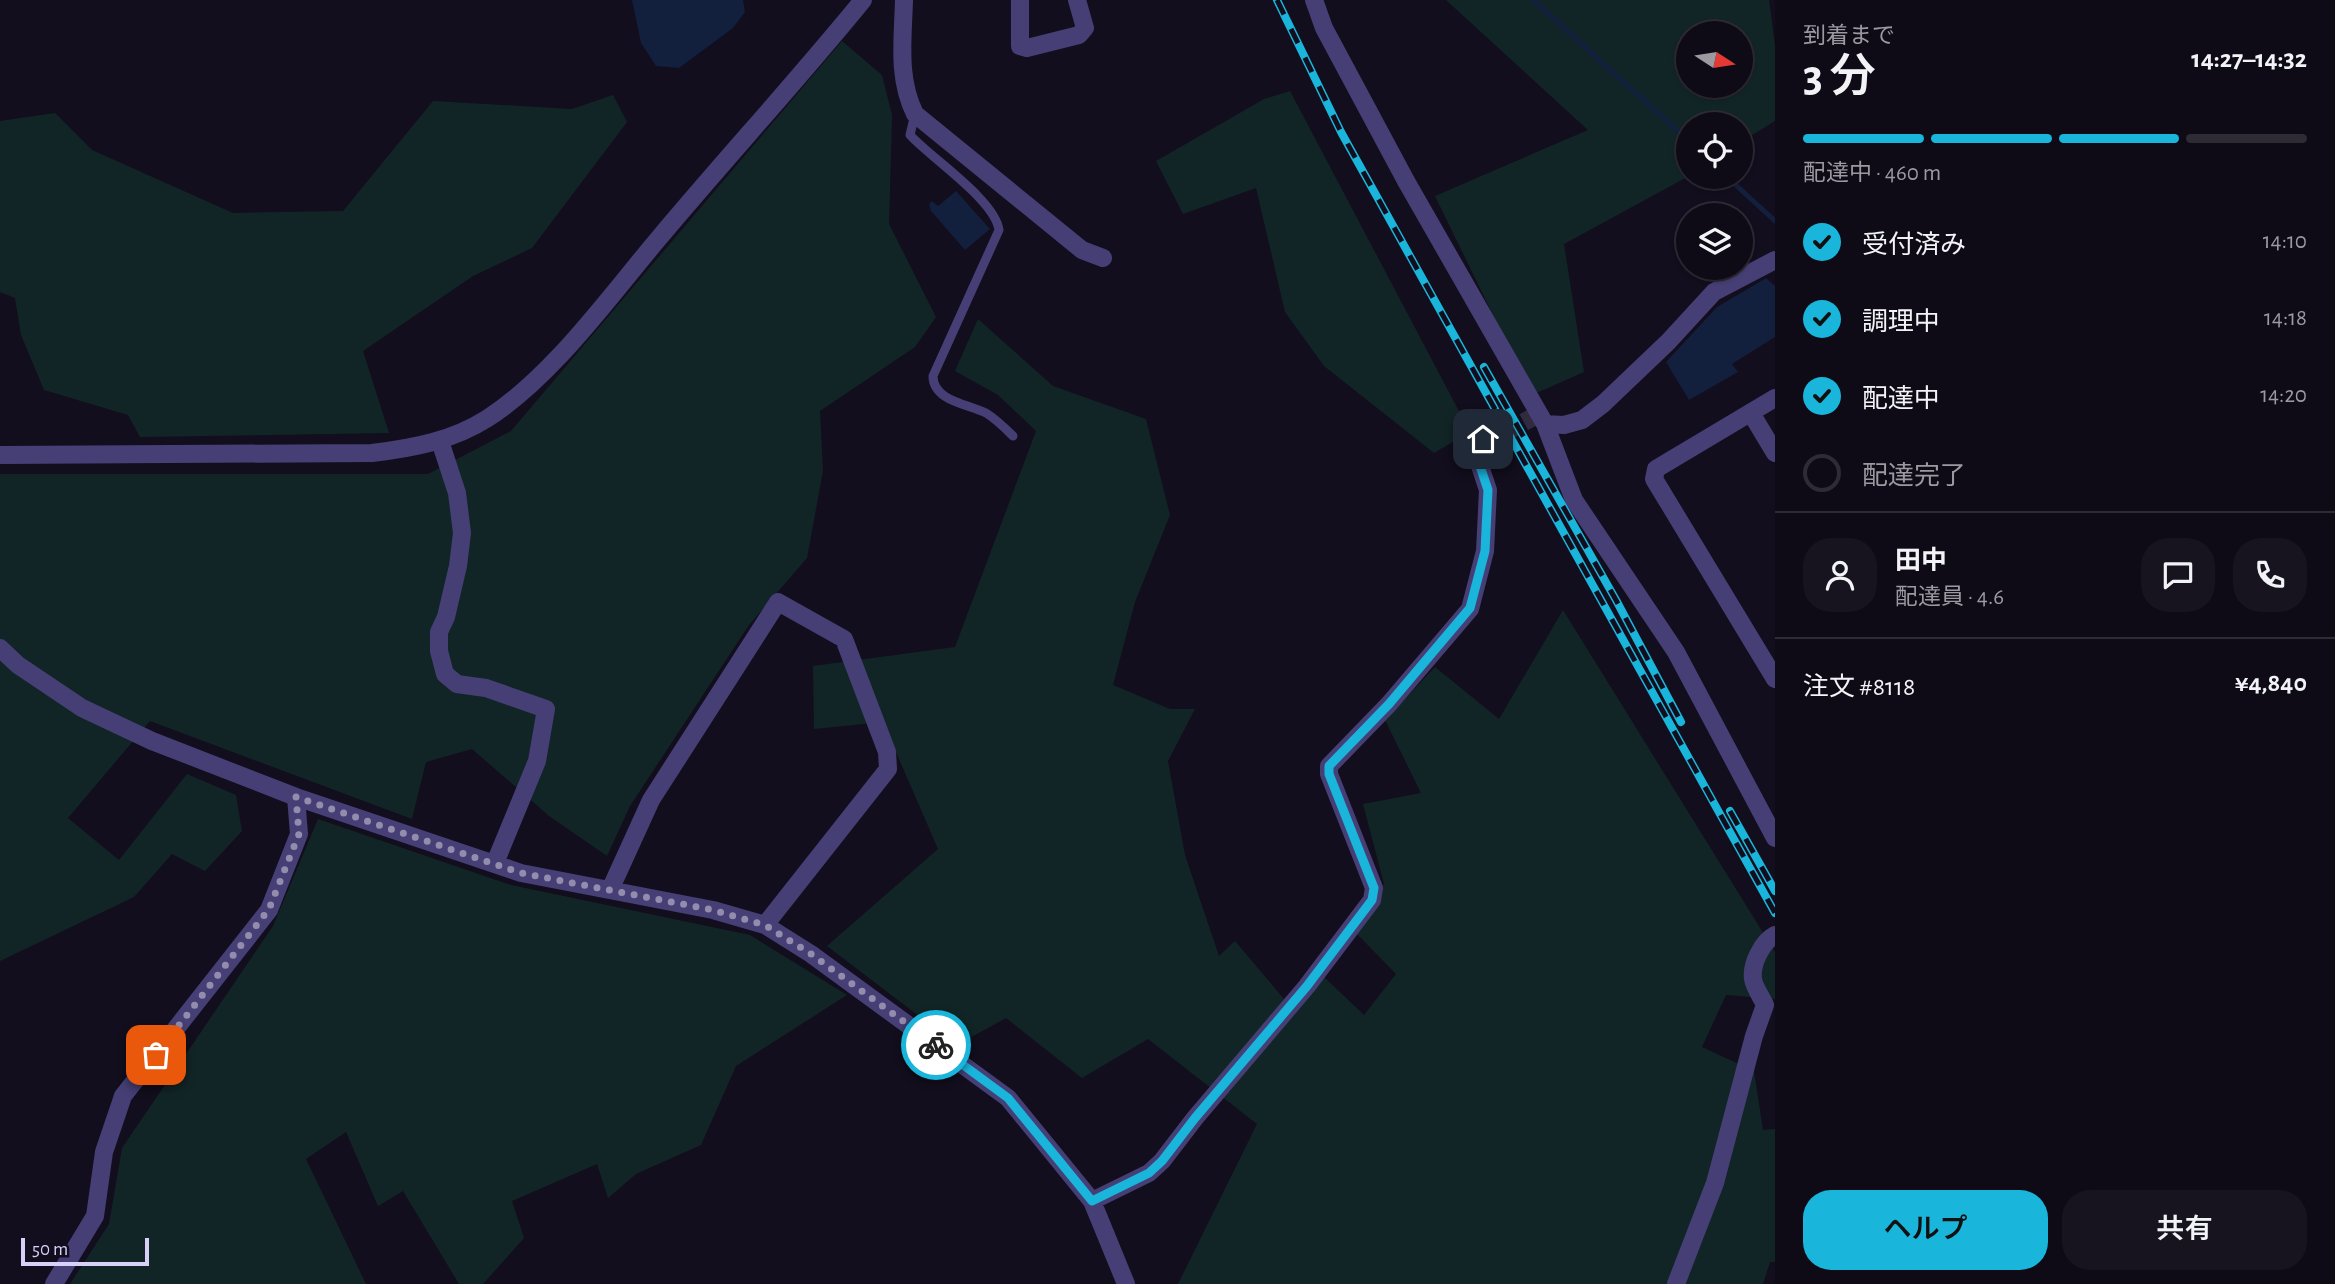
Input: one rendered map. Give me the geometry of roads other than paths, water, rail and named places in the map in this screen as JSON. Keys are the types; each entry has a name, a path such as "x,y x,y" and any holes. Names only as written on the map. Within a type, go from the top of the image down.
{"street":[{"path":"0,455 372,453 440,440 486,419 530,386 597,312 863,0"},
{"path":"904,0 902,71 906,96 915,114 1082,250 1104,258"},
{"path":"1020,0 1020,46 1027,48 1079,35 1085,28 1077,0"},
{"path":"1314,0 1324,29 1405,181 1545,424 1574,500 1676,652 1775,838"},
{"path":"1545,424 1564,425 1581,420 1603,404 1668,342 1714,292 1774,261"},
{"path":"1775,398 1657,470 1654,479 1775,679"},
{"path":"1751,412 1775,453"},
{"path":"1092,1201 1149,1173 1162,1161 1307,986 1372,900 1374,888 1329,774 1329,766 1389,704 1470,608 1485,551 1488,490 1472,442 1500,435"},
{"path":"440,440 457,493 462,533 458,566 446,617 439,632 439,651 445,674 457,684 486,688 546,709 537,761 495,863"},
{"path":"610,890 651,800 778,602 844,639 887,752 888,769 765,925"},
{"path":"0,648 18,665 82,708 152,741 296,797 521,873 713,910 765,925 811,954 1008,1098 1092,1201 1126,1284"},
{"path":"54,1284 95,1216 104,1152 123,1096 269,909 299,834 296,797"},
{"path":"1676,1284 1715,1183 1754,1035 1765,1005 1753,980 1755,962 1771,937"}],"lane":[{"path":"915,114 910,135 997,218 999,230 933,376 933,386 940,394 988,414 1013,436"}],"water":[{"path":"632,0 743,0 745,12 733,28 679,68 656,66 641,43"},
{"path":"956,191 990,229 965,250 931,211 929,204 932,201 938,206"},
{"path":"1766,278 1775,286 1775,337 1732,364 1738,372 1689,400 1666,362 1717,307"}],"waterway":[{"path":"1533,0 1676,129"},
{"path":"1740,189 1775,221"}],"tunnel":[{"path":"1500,435 1539,414"}],"railway":[{"path":"1277,0 1341,132 1775,913"},
{"path":"1484,367 1616,600 1681,722"},
{"path":"1730,811 1775,891"}]}
